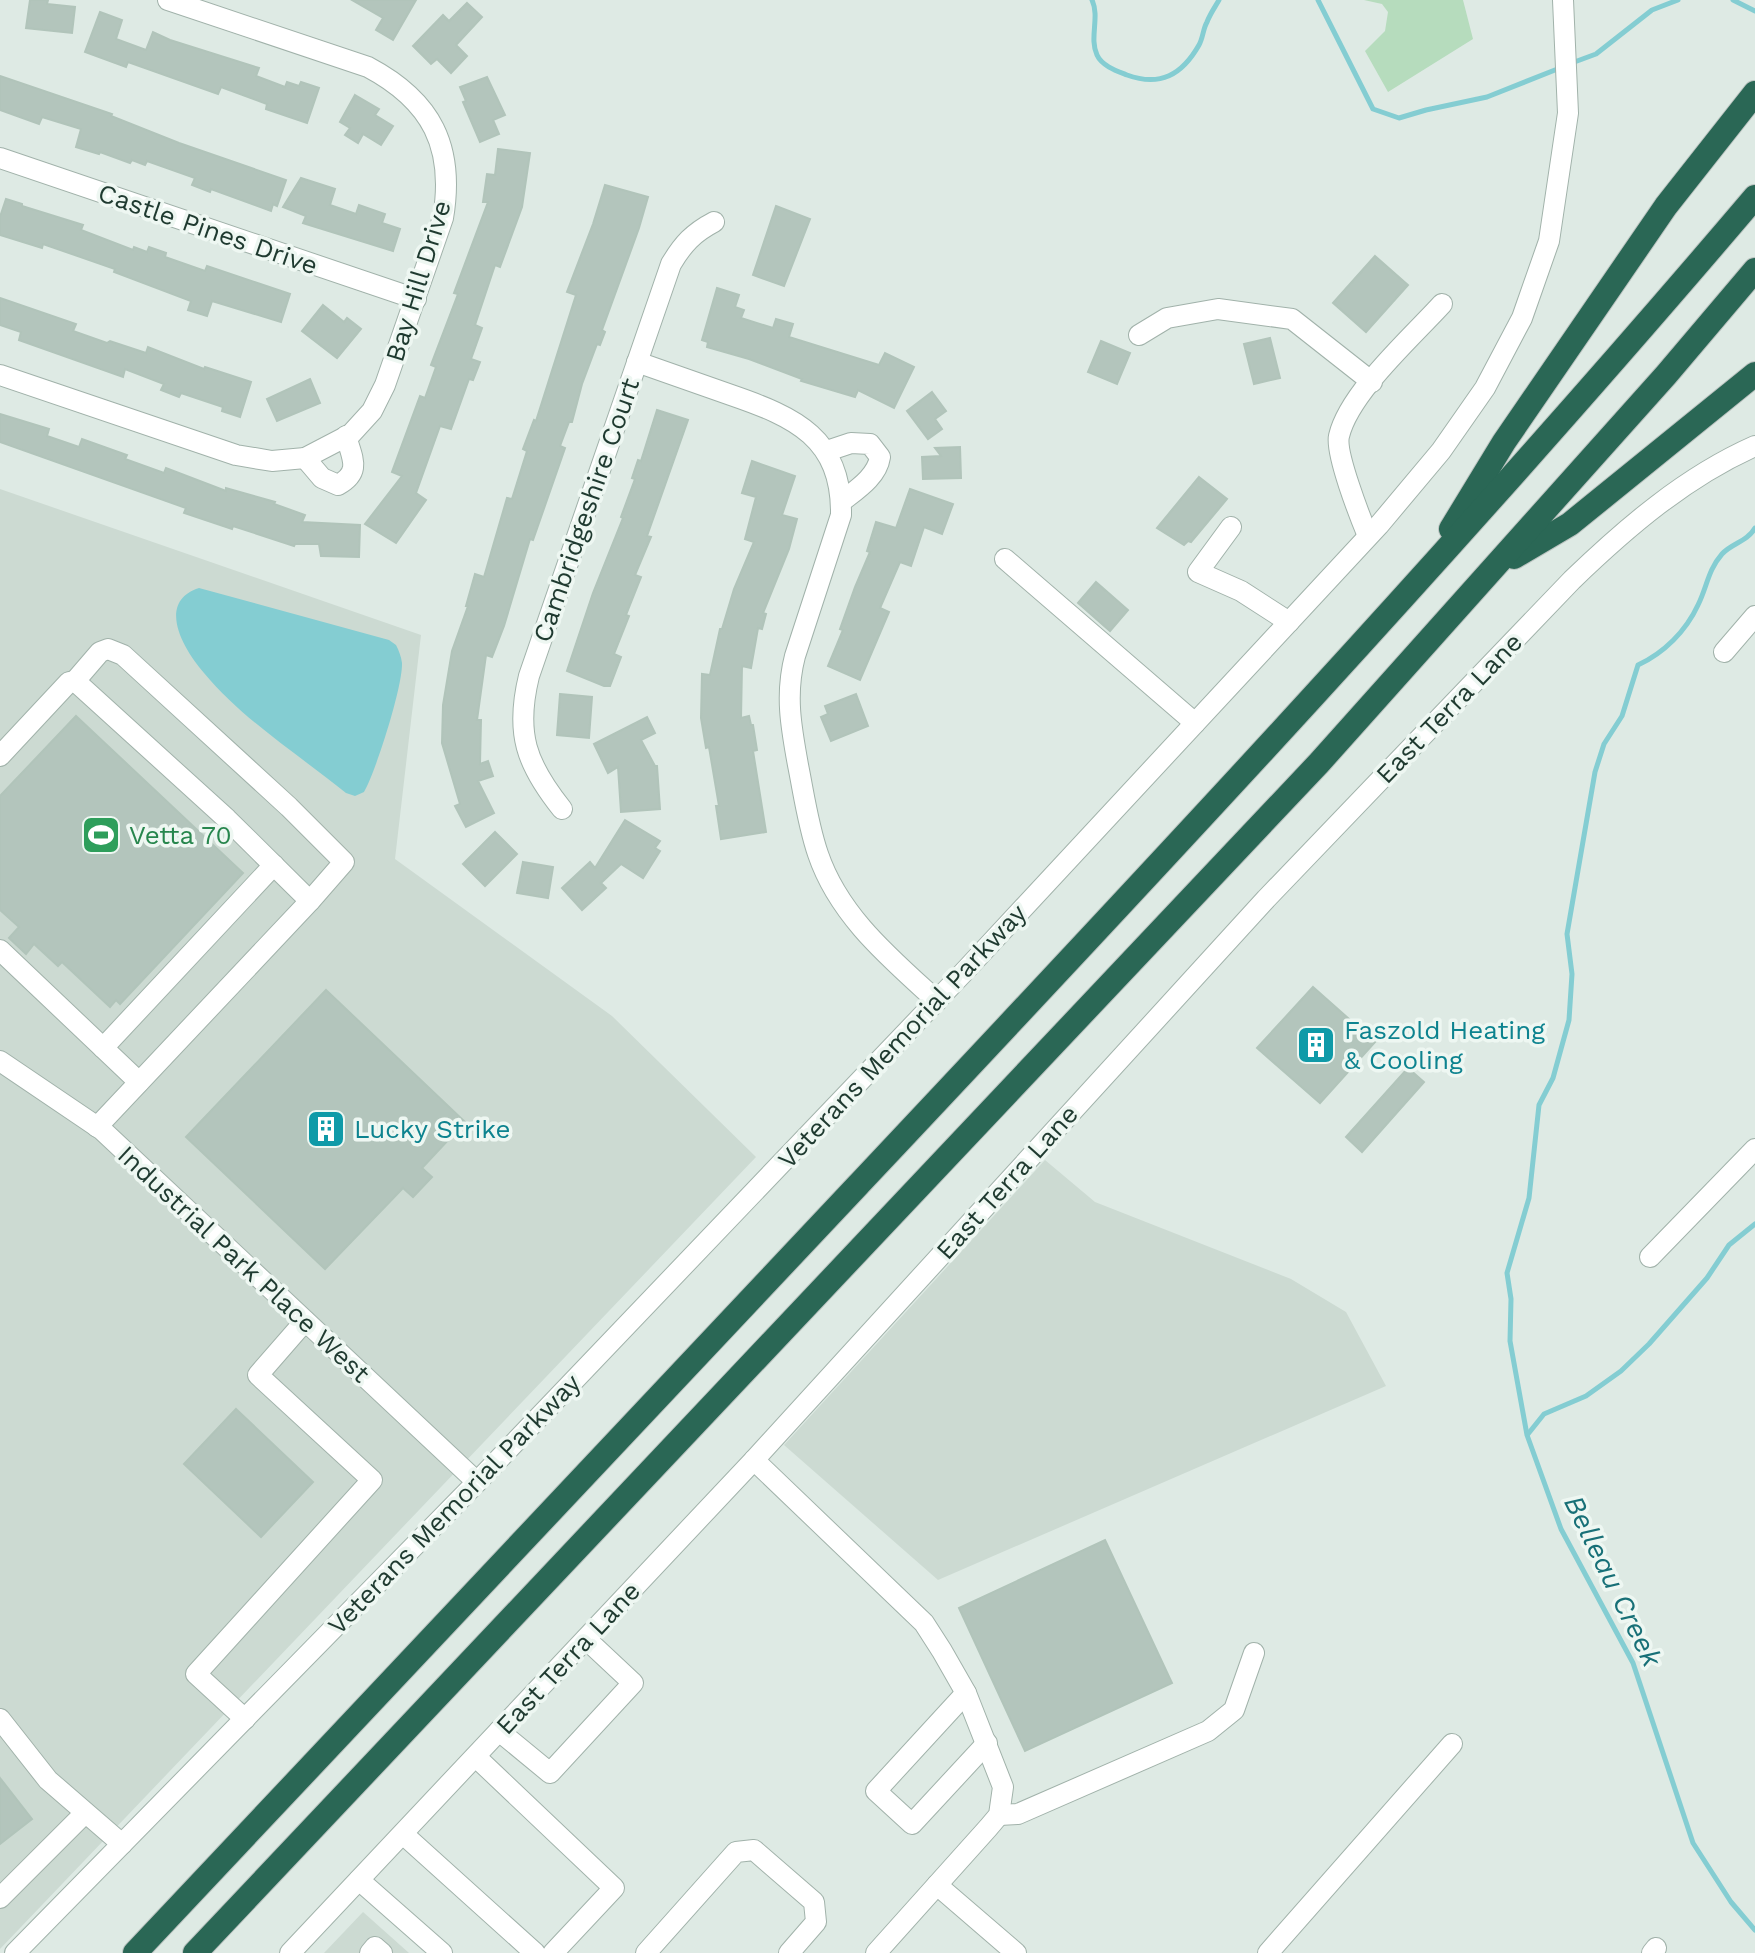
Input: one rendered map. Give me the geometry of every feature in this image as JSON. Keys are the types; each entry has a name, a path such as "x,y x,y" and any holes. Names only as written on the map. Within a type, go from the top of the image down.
{"highway":[{"path":"1419,582 1504,442 1666,206 1753,95"},
{"path":"135,1953 1006,1028 1419,582 1629,346 1755,197"},
{"path":"195,1953 1266,819 1492,571 1755,270"},
{"path":"1492,571 1570,524 1755,374"}],"street":[{"name":"Bay Hill Drive","path":"0,375 236,455 272,461 305,458 346,436 372,411 385,385 443,218 447,169 429,117 411,95 368,67 168,0"},
{"name":"Veterans Memorial Parkway","path":"15,1953 477,1482 937,1001 1368,536 1441,451 1485,388 1522,318 1549,241 1568,113 1563,0"},
{"name":"Castle Pines Drive","path":"0,158 416,299"},
{"name":"Cambridgeshire Court","path":"562,809 545,787 525,748 523,701 541,637 671,264 689,239 714,222"},
{"path":"1368,536 1351,491 1338,438 1357,398 1442,304"},
{"path":"1139,335 1167,318 1218,309 1292,319 1372,382"},
{"path":"637,362 774,410 806,428 827,451 842,493 837,536 789,678 788,700 803,791 819,857 837,894 859,927 937,1001"},
{"path":"305,458 322,478 338,485 349,479 354,468 346,436"},
{"path":"827,451 851,443 870,444 880,457 868,479 841,502"},
{"name":"East Terra Lane","path":"290,1953 754,1460 1266,899 1572,580 1657,505 1755,446"},
{"path":"1231,527 1198,572 1241,591 1289,622"},
{"path":"1005,559 1195,723"},
{"path":"1724,652 1755,616"},
{"path":"0,756 69,682 75,681 100,652 108,649 123,655 289,807 344,862 97,1127"},
{"path":"75,681 310,901"},
{"path":"103,1048 274,865"},
{"path":"0,950 139,1082"},
{"name":"Industrial Park Place West","path":"0,1061 97,1127 477,1482"},
{"path":"1650,1257 1755,1149"},
{"path":"245,1719 196,1674 372,1480 258,1375 305,1321"},
{"path":"754,1460 924,1623 966,1693 1003,1787 999,1815 876,1953"},
{"path":"499,1731 550,1773 633,1683 586,1639"},
{"path":"999,1815 1018,1814 1208,1731 1234,1710 1254,1653"},
{"path":"966,1693 876,1791 912,1824 987,1743"},
{"path":"0,1719 48,1780 122,1844"},
{"path":"1268,1953 1452,1744"},
{"path":"476,1757 614,1888 553,1953"},
{"path":"0,1898 85,1813"},
{"path":"403,1834 535,1953"},
{"path":"646,1953 736,1852 754,1850 814,1902 816,1922 789,1953"},
{"path":"359,1880 442,1953"},
{"path":"937,1885 1016,1953"},
{"path":"370,1953 375,1947 382,1953"}],"shaded area":[{"path":"0,489 421,635 395,859 612,1016 756,1157 0,1949"},
{"path":"1045,1160 1095,1202 1291,1279 1346,1312 1386,1386 938,1580 784,1445"},
{"path":"363,1912 409,1953 324,1953"}],"green space":[{"path":"1364,0 1463,0 1473,39 1388,92 1365,51 1385,31 1388,12 1382,4"}],"water":[{"path":"199,588 389,640 396,645 402,663 398,690 382,748 364,792 355,796 346,793 254,722 204,673 188,652 176,615 186,595"}],"building":[{"path":"30,0 48,0 47,4 75,7 72,33 26,28"},
{"path":"352,0 416,0 393,40 376,30 383,18"},
{"path":"467,3 482,17 456,45 467,56 451,73 437,59 431,64 413,46 443,15 449,21"},
{"path":"100,12 122,20 116,39 146,50 153,32 259,68 256,76 285,87 287,82 299,86 301,82 319,88 307,123 266,109 267,104 221,87 218,94 128,62 126,67 85,52"},
{"path":"0,76 112,114 179,143 286,180 277,206 273,204 271,211 211,189 210,192 192,185 195,178 147,161 145,165 132,160 130,163 76,147 81,129 42,117 39,124 0,110"},
{"path":"487,77 505,115 493,120 499,134 480,142 460,87"},
{"path":"355,95 379,109 375,115 393,126 381,145 363,134 358,143 345,135 350,128 340,122"},
{"path":"498,149 530,153 522,207 500,267 495,265 475,325 482,328 471,359 480,362 473,380 469,379 451,429 440,426 416,493 426,500 396,543 365,524 402,476 392,472 420,396 425,398 436,367 431,365 488,202 483,202 487,174 495,175"},
{"path":"301,178 335,189 330,205 356,214 359,205 385,214 382,223 400,229 393,251 303,223 306,216 283,207"},
{"path":"605,185 648,197 602,330 605,332 600,345 597,344 572,422 569,422 560,446 565,448 533,540 530,539 504,626 492,657 486,655 477,720 481,720 480,764 488,761 493,776 478,781 494,813 466,827 455,806 460,804 442,743 443,705 452,651 468,606 475,574 484,577 507,498 512,499 527,451 523,449 536,421 576,295 567,292"},
{"path":"6,199 83,225 81,230 133,250 134,247 147,252 149,247 166,253 165,257 205,271 207,266 290,294 281,322 212,301 207,316 188,310 191,301 114,272 115,269 43,244 42,248 0,235 0,217"},
{"path":"776,206 810,219 784,286 753,275"},
{"path":"1375,256 1408,285 1366,332 1333,303"},
{"path":"717,288 739,295 735,307 744,310 741,318 773,328 776,319 793,324 789,337 879,365 885,353 914,367 894,408 858,390 855,397 707,347 708,342 702,340"},
{"path":"0,298 76,324 73,331 107,343 110,341 146,353 148,347 204,369 251,382 240,417 222,411 223,407 161,390 164,384 125,369 123,377 19,340 21,332 0,325"},
{"path":"323,305 344,322 347,318 361,329 337,358 302,331"},
{"path":"1270,338 1280,378 1254,384 1244,344"},
{"path":"1101,341 1130,353 1117,384 1088,372"},
{"path":"310,379 320,403 277,421 267,399"},
{"path":"932,392 946,411 935,419 942,429 928,439 907,411"},
{"path":"657,410 688,420 647,536 651,537 635,575 641,577 614,654 621,657 610,686 604,686 567,671 623,518 635,479 632,478 638,460 641,461"},
{"path":"0,414 49,429 47,436 79,447 82,439 127,455 125,459 164,473 166,468 226,491 226,488 275,502 305,515 302,522 360,525 359,557 321,556 319,544 294,546 233,526 232,529 184,513 186,508 0,442"},
{"path":"960,447 961,478 923,479 922,457 941,456 935,448"},
{"path":"752,461 795,476 782,515 797,519 789,549 763,613 766,614 762,629 758,628 751,668 742,666 741,718 749,716 753,725 757,750 753,751 766,832 721,839 716,806 719,806 701,718 702,674 710,675 720,629 754,542 745,539 756,497 742,493"},
{"path":"1199,477 1227,499 1191,542 1184,545 1157,528"},
{"path":"910,489 953,504 942,534 924,527 911,566 900,562 880,608 889,612 860,680 828,666 870,552 867,551 876,522 896,528"},
{"path":"1096,582 1128,610 1110,631 1078,603"},
{"path":"560,694 592,697 589,738 557,735"},
{"path":"856,694 868,726 831,741 821,717 828,714 825,706"},
{"name":"Vetta 70","path":"76,716 243,873 120,1004 116,1000 110,1007 62,962 58,966 34,944 26,954 9,938 19,927 0,910 0,796"},
{"path":"647,717 655,733 641,740 657,766 660,809 621,812 618,767 608,773 594,744"},
{"path":"625,820 660,841 655,848 660,851 643,878 621,864 601,883 606,888 582,910 562,888 590,862 595,868"},
{"path":"495,832 517,854 485,886 463,864"},
{"path":"523,862 553,867 548,898 517,893"},
{"name":"Faszold Heating & Cooling","path":"1313,987 1375,1042 1320,1103 1257,1048"},
{"name":"Lucky Strike","path":"326,990 465,1122 422,1168 432,1177 413,1197 403,1188 325,1269 186,1137"},
{"path":"1408,1068 1424,1082 1362,1152 1346,1137"},
{"path":"236,1409 313,1482 261,1537 184,1464"},
{"path":"1105,1540 1172,1683 1025,1751 959,1608"},
{"path":"0,1778 32,1819 0,1844"}],"waterway":[{"name":"Belleau Creek","path":"1092,0 1095,48 1099,59 1119,72 1150,80 1169,76 1185,64 1199,45 1219,0"},
{"name":"Belleau Creek","path":"1318,0 1373,109 1399,118 1487,97 1560,68"},
{"name":"Belleau Creek","path":"1569,64 1596,54 1652,10 1678,0"},
{"name":"Belleau Creek","path":"1733,0 1755,11"},
{"name":"Belleau Creek","path":"1755,528 1717,560 1698,605 1681,632 1665,648 1638,665 1622,716 1604,744 1595,772 1567,934 1572,974 1569,1020 1553,1078 1539,1105 1529,1198 1507,1273 1511,1299 1510,1341 1527,1435 1561,1529 1633,1663 1693,1843 1731,1902 1755,1930"},
{"path":"1528,1434 1544,1414 1586,1396 1621,1371 1707,1278 1729,1245 1755,1224"}],"place":[{"name":"Vetta 70","path":"101,835"},
{"name":"Faszold Heating & Cooling","path":"1316,1045"},
{"name":"Lucky Strike","path":"326,1129"}]}
